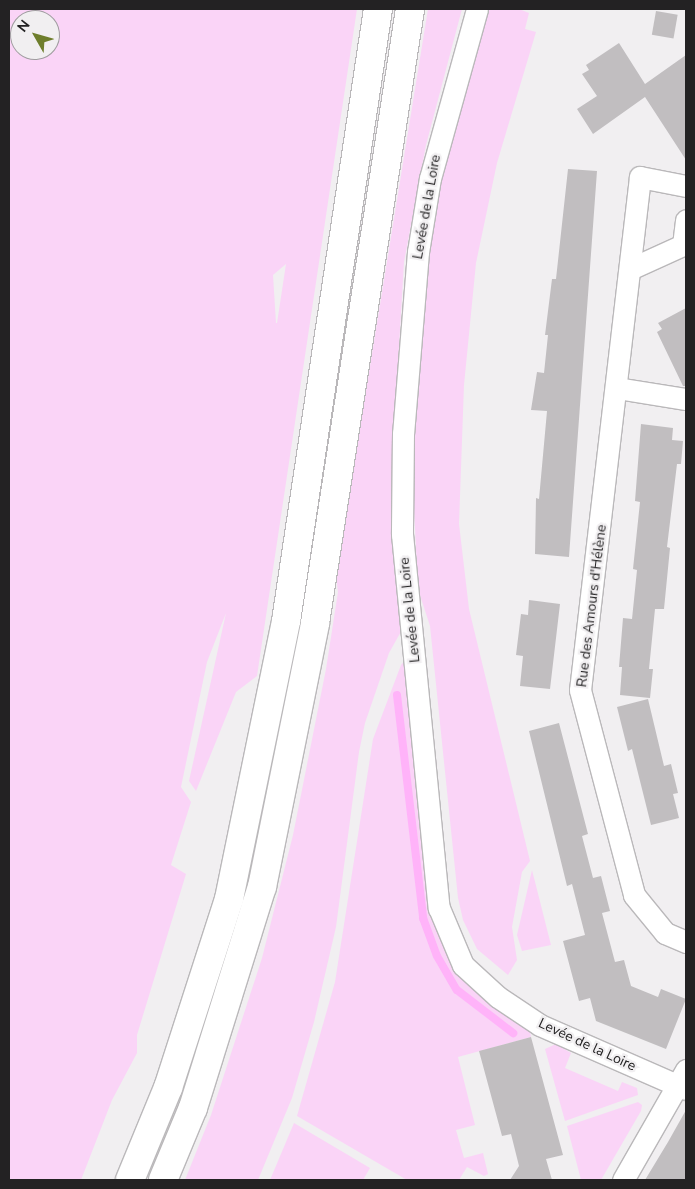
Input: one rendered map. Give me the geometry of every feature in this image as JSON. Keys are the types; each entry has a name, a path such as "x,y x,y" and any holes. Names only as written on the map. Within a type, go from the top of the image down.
{"highway":[{"path":"130,1180 168,1088 231,889 286,621 378,9"},
{"path":"162,1180 193,1108 262,887 315,623 410,9"}],"street":[{"name":"Levée de la Loire","path":"477,9 429,187 418,252 403,433 402,534 439,908 462,965 498,997 540,1025 683,1081"},
{"name":"Rue des Amours d'Hélène","path":"686,186 640,177 617,388 580,690 634,895 665,933 686,942"},
{"path":"630,270 683,245 686,220"},
{"path":"617,388 686,399"},
{"path":"623,1180 683,1081"}],"shaded area":[{"path":"9,9 357,9 257,676 236,692 196,791 189,781 226,613 207,662 181,787 191,802 171,865 186,874 137,1035 137,1053 112,1100 81,1180 9,1180","holes":["286,264 277,323 273,275"]},
{"path":"428,9 462,9 426,145 404,262 393,448 393,554 403,628 389,653 365,723 359,752 336,927 314,1022 292,1098 258,1180 185,1180 211,1115 262,958 293,835 326,669 338,592 336,576"},
{"path":"485,9 519,9 529,13 525,29 536,32 497,163 476,263 464,385 459,524 469,609 530,861 522,872 512,927 517,960 508,975 477,949 463,920 458,898 430,626 418,589 412,467 416,369 435,187"},
{"path":"407,658 435,916 529,1026 531,1037 458,1057 475,1125 456,1130 464,1158 483,1153 488,1174 484,1176 467,1167 459,1180 407,1180 297,1116 335,982 373,739 401,665"},
{"path":"532,870 551,945 522,951 517,935"},
{"path":"556,1044 571,1053 565,1068 618,1091 622,1082 637,1088 638,1095 565,1121 545,1049"},
{"path":"638,1102 642,1105 641,1111 601,1180 581,1180 567,1126"},
{"path":"294,1123 370,1168 363,1180 270,1180"}],"building":[{"path":"656,11 678,15 673,38 652,35"},
{"path":"619,43 645,84 686,55 686,160 645,97 593,134 577,109 597,96 582,74 589,70 586,65"},
{"path":"568,169 597,171 569,557 535,554 536,498 539,499 547,411 531,410 537,372 544,373 548,335 545,335 552,279 556,279"},
{"path":"686,308 686,386 683,386 657,332 662,329 658,323"},
{"path":"641,424 673,428 672,440 683,441 681,464 677,464 667,547 670,548 664,609 655,609 649,669 653,669 650,698 620,695 622,667 619,667 623,618 632,619 637,570 633,569 640,502 635,501"},
{"path":"529,600 560,604 550,689 520,686 523,656 516,655 521,614 528,615"},
{"path":"648,699 664,766 671,764 678,793 673,794 679,818 651,825 632,749 628,751 617,707"},
{"path":"559,723 588,834 582,836 593,878 601,876 610,911 602,913 615,962 624,960 631,986 658,997 661,989 686,999 666,1049 596,1021 590,998 579,1001 563,941 585,935 572,884 567,886 529,731"},
{"path":"531,1037 563,1155 546,1159 552,1180 510,1180 519,1166 511,1134 502,1136 479,1051"},
{"path":"686,1110 686,1180 645,1180 668,1142"}],"waterway":[{"path":"397,695 423,918 437,956 457,990 513,1033"}]}
